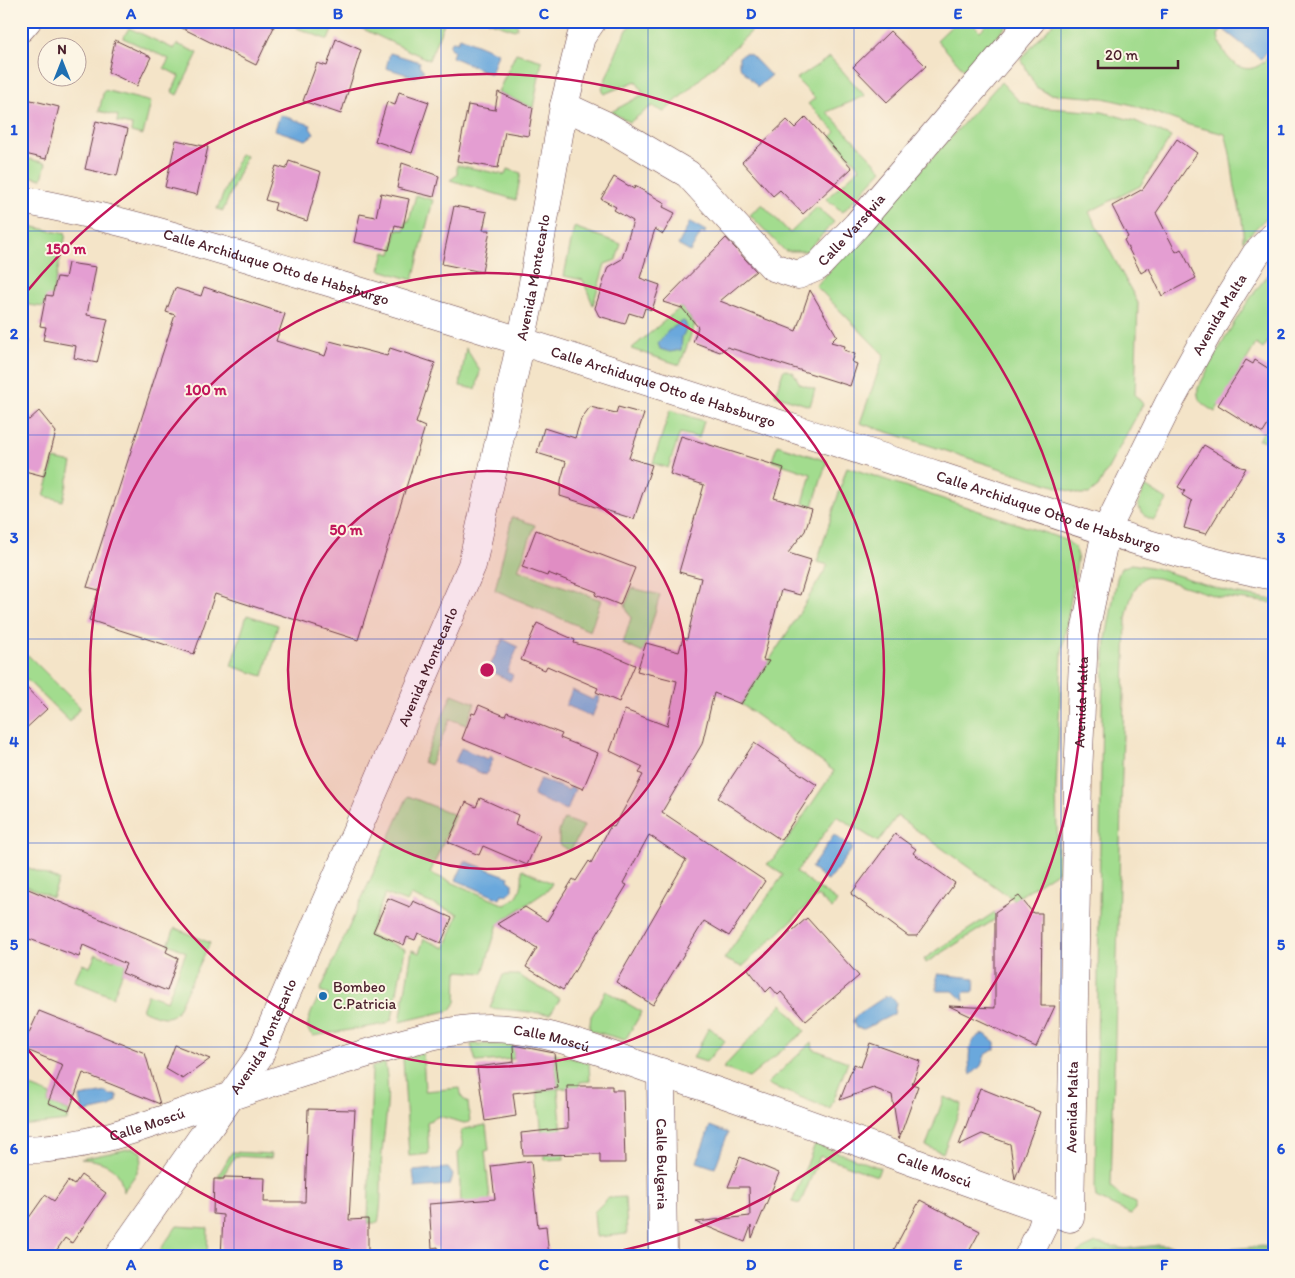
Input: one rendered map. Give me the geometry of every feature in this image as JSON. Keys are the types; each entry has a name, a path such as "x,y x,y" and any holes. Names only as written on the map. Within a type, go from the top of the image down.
{"street":[{"path":"21,28 27,21"},
{"name":"Avenida Montecarlo","path":"118,1257 229,1096 259,1056 472,566 521,340 564,106 581,37 592,21"},
{"name":"Calle Varsovia","path":"564,106 605,125 688,174 773,267 798,275 818,267 857,226 1031,21"},
{"name":"Calle Archiduque Otto de Habsburgo","path":"21,200 77,210 129,223 521,340 1106,531 1274,576"},
{"name":"Avenida Malta","path":"1028,1257 1042,1228 1059,1214 1084,636 1106,531 1169,403 1215,320 1256,254 1274,236"},
{"name":"Calle Moscú","path":"21,1150 49,1149 86,1143 131,1131 300,1072 431,1035 494,1027 525,1030 560,1039 743,1099 1059,1214"},
{"name":"Calle Bulgaria","path":"660,1072 663,1257"}],"green space":[{"path":"300,21 336,21 328,40 297,28"},
{"path":"346,21 406,21 411,24 445,21 429,60"},
{"path":"488,21 512,21 518,26 515,30"},
{"path":"632,21 742,21 752,31 664,112 652,106 630,122 611,112 644,94 636,81 604,94 602,88 622,39"},
{"path":"957,21 970,21 980,31 990,21 1011,21 966,72 937,40"},
{"path":"1055,21 1227,21 1218,35 1222,49 1237,66 1251,69 1260,65 1274,49 1274,210 1243,241 1242,220 1225,134 1189,125 1133,105 1103,98 1049,94 1036,87 1021,59"},
{"path":"129,28 174,49 177,44 198,53 177,95 172,92 179,76 164,68 169,59 123,38"},
{"path":"516,53 542,61 533,108 498,92"},
{"path":"830,57 865,96 827,112 882,170 843,212 826,199 860,168 831,137 836,132 808,104 815,98 796,79"},
{"path":"1001,82 1019,101 1034,107 1102,112 1135,121 1171,137 1140,186 1089,212 1138,303 1135,395 1143,404 1098,487 1089,494 1079,494 860,423 884,355 816,286"},
{"path":"104,90 151,102 143,135 131,132 132,125 117,122 118,116 99,111"},
{"path":"240,154 246,156 223,211 217,209"},
{"path":"21,157 46,163 42,179 21,174"},
{"path":"457,165 505,175 507,169 521,173 516,200 450,180 457,175"},
{"path":"416,195 433,200 413,280 380,270 385,252 391,254 397,229 404,230 406,221 409,221"},
{"path":"762,204 790,233 817,207 834,222 807,251 785,251 750,215"},
{"path":"29,226 66,234 52,296 44,307 21,304 21,257"},
{"path":"574,227 621,244 616,260 605,264 593,305 583,280 564,276"},
{"path":"1274,268 1274,333 1263,349 1256,344 1215,412 1200,400 1198,388 1242,310"},
{"path":"681,307 695,324 680,365 631,349"},
{"path":"466,348 480,371 476,389 460,386"},
{"path":"784,369 793,372 800,384 815,389 810,406 775,395"},
{"path":"670,410 704,421 699,438 680,433 668,468 653,463"},
{"path":"1274,415 1274,441 1258,440"},
{"path":"777,445 827,461 813,506 803,503 811,474 772,461"},
{"path":"54,459 72,463 63,501 44,496"},
{"path":"847,467 1066,540 1075,548 1078,556 1062,652 1056,789 1058,871 1014,900 897,816 878,842 837,816 796,872 837,901 832,909 818,896 742,967 724,959 783,875 767,864 777,855 834,771 741,704 791,627 828,565 817,562"},
{"path":"1145,486 1167,500 1154,520 1144,515 1138,505"},
{"path":"512,517 535,525 518,570 601,600 590,631 495,590"},
{"path":"1132,564 1155,568 1232,593 1274,600 1274,603 1219,597 1158,578 1145,577 1134,591 1128,607 1126,619 1111,1187 1122,1197 1136,1203 1136,1209 1131,1214 1096,1198 1095,1189 1102,704 1106,639 1117,578 1121,568"},
{"path":"632,588 660,595 643,653 623,644 631,618 625,606"},
{"path":"247,615 278,625 263,676 231,666"},
{"path":"28,655 80,707 70,722 23,676 21,677 21,661"},
{"path":"452,694 475,703 466,725 450,719 430,765 423,762"},
{"path":"408,796 455,815 430,873 505,905 515,899 520,891 522,869 552,883 548,890 498,924 483,973 457,971 456,1002 451,1010 400,1022 412,950 419,953 424,939 445,948 458,914 411,895 407,902 385,894 369,935 405,949 392,1019 386,1024 313,1036 308,1028 311,1013 318,998 326,1000 329,994 320,991"},
{"path":"564,819 584,826 570,851 559,844 559,831"},
{"path":"24,866 59,880 52,897 21,884"},
{"path":"995,912 999,917 926,963 924,959"},
{"path":"175,928 210,943 177,1011 174,1015 165,1017 142,1010 148,994 167,1001 186,952 168,944"},
{"path":"119,949 130,953 113,997 74,981 82,964 90,967 96,954 114,960"},
{"path":"503,975 518,975 560,999 550,1014 490,1008"},
{"path":"606,991 642,1012 625,1040 589,1030 591,1016"},
{"path":"782,1004 805,1031 749,1078 723,1068"},
{"path":"709,1027 725,1041 706,1062 693,1058"},
{"path":"812,1042 813,1049 848,1062 830,1109 767,1084"},
{"path":"471,1044 513,1044 514,1059 476,1062"},
{"path":"423,1053 425,1091 460,1088 462,1098 468,1102 470,1122 464,1123 439,1116 427,1122 429,1154 409,1156 403,1059"},
{"path":"554,1053 589,1063 590,1081 580,1082 579,1087 558,1089 564,1159 545,1160 537,1091 558,1088"},
{"path":"385,1063 387,1097 382,1153 380,1214 378,1223 368,1223 372,1067"},
{"path":"21,1083 51,1095 48,1103 69,1111 67,1121 21,1126"},
{"path":"944,1097 962,1104 943,1153 926,1146"},
{"path":"486,1125 489,1150 485,1151 493,1228 461,1202 458,1153 463,1146 460,1133 464,1129"},
{"path":"815,1144 880,1168 877,1176 820,1156 800,1204 792,1202"},
{"path":"133,1148 141,1152 139,1169 123,1192 119,1176 110,1166 97,1161 81,1159"},
{"path":"232,1152 272,1154 271,1158 235,1156 222,1177 218,1176"},
{"path":"625,1197 627,1234 596,1237 594,1212 608,1198"},
{"path":"177,1226 208,1228 207,1257 155,1257"},
{"path":"1096,1243 1168,1257 1071,1257"},
{"path":"1158,1245 1218,1250 1274,1245 1274,1257 1088,1257 1097,1252"}],"water":[{"path":"818,21 841,21 827,32"},
{"path":"1231,21 1261,21 1274,32 1274,43 1261,59 1224,30"},
{"path":"460,37 498,53 491,74 452,57 454,51 450,48 450,43 453,41 458,42"},
{"path":"390,53 420,62 419,65 424,71 415,77 386,68"},
{"path":"745,53 751,55 771,76 758,87 739,66 739,57"},
{"path":"280,115 311,125 310,128 314,134 306,140 275,130"},
{"path":"690,222 706,231 704,234 701,233 690,252 678,245"},
{"path":"683,321 687,328 682,337 681,350 670,352 660,349 658,343 668,331"},
{"path":"21,340 30,341 21,377"},
{"path":"503,639 518,647 507,672 513,675 510,681 488,670"},
{"path":"572,690 593,700 596,696 600,697 592,717 566,705"},
{"path":"461,748 487,759 491,756 493,759 486,775 455,762"},
{"path":"540,779 568,790 571,787 575,789 568,809 566,810 533,796"},
{"path":"834,835 853,848 828,881 811,868"},
{"path":"465,861 509,877 508,880 512,883 512,891 506,895 502,894 500,899 456,880"},
{"path":"937,974 975,978 974,992 965,992 963,994 964,1001 953,991 937,991"},
{"path":"886,996 891,997 896,1002 894,1014 864,1029 856,1028 853,1021 856,1016"},
{"path":"985,1034 995,1042 995,1049 985,1055 981,1066 971,1075 969,1057 971,1045 979,1036"},
{"path":"106,1092 110,1095 117,1095 117,1101 110,1107 83,1113 80,1097"},
{"path":"710,1126 728,1133 715,1168 697,1162"},
{"path":"448,1168 453,1175 450,1185 415,1188 413,1171"}],"building":[{"path":"168,21 275,21 256,65"},
{"path":"890,31 926,66 887,102 853,67"},
{"path":"336,39 361,50 341,114 303,101 317,63 327,66"},
{"path":"115,40 151,57 137,86 108,72"},
{"path":"399,92 429,102 412,153 375,141 387,102 395,105"},
{"path":"498,92 533,108 528,136 505,132 498,168 457,161 468,105 495,110"},
{"path":"27,99 59,107 46,159 21,153 21,106 26,107"},
{"path":"806,117 852,168 803,214 780,190 773,196 742,162 787,120 795,128"},
{"path":"96,121 128,129 117,176 85,169"},
{"path":"1177,139 1197,153 1156,213 1176,252 1181,249 1196,278 1162,296 1149,268 1141,273 1124,240 1128,237 1112,206 1143,189"},
{"path":"176,140 208,147 197,195 165,187"},
{"path":"289,161 321,172 307,221 274,210 276,203 265,200 276,166 286,169"},
{"path":"402,163 439,176 434,197 397,188"},
{"path":"614,177 634,189 635,186 665,203 663,207 675,213 663,234 655,229 640,278 660,285 652,310 645,308 642,317 629,313 625,324 599,316 595,308 608,267 622,259 633,221 614,210 616,207 601,199"},
{"path":"381,193 409,199 403,227 395,225 389,250 354,242 360,214 376,217"},
{"path":"454,206 487,212 483,230 490,230 482,272 442,264"},
{"path":"726,238 756,271 720,301 796,331 810,290 837,336 831,342 845,346 844,350 855,354 852,362 857,364 850,386 727,347 720,352 693,342 698,327 682,308 663,302"},
{"path":"68,263 96,267 87,315 108,319 97,363 74,358 76,346 43,340 46,327 40,326 46,295 52,296 57,277 65,278"},
{"path":"204,287 285,314 276,341 325,356 330,341 387,356 390,348 435,363 416,423 425,427 358,640 215,594 194,654 89,620 99,590 87,587 175,315 166,312 175,288 201,296"},
{"path":"1246,360 1253,364 1255,360 1274,372 1274,415 1263,433 1218,405"},
{"path":"590,407 616,413 618,407 644,414 629,458 652,465 634,519 560,496 561,480 566,462 537,453 544,428 575,438 581,419"},
{"path":"39,411 56,432 44,476 21,470 21,418 29,420"},
{"path":"681,436 784,468 774,498 812,509 805,531 788,553 811,560 800,595 781,590 763,660 769,661 741,704 714,693 702,744 662,812 765,881 729,936 704,921 653,1005 616,982 686,860 649,835 623,883 627,885 563,990 526,967 537,948 497,924 525,907 547,921 573,879 576,881 589,861 591,863 611,825 614,827 643,775 639,773 643,767 610,751 625,710 667,726 677,681 637,671 646,643 679,652 683,638 687,639 701,578 679,572 704,485 670,474"},
{"path":"1204,445 1241,467 1246,468 1206,534 1184,528 1192,501 1182,495 1185,491 1178,487"},
{"path":"536,530 635,568 620,605 595,595 597,592 548,573 547,576 522,567"},
{"path":"537,623 575,640 574,643 600,650 635,665 619,702 596,692 598,688 547,666 545,670 521,660"},
{"path":"21,682 47,709 21,733"},
{"path":"479,705 505,716 507,712 562,734 560,738 598,753 583,789 462,739 472,713 475,714"},
{"path":"754,743 817,785 781,840 718,798"},
{"path":"480,798 518,815 515,824 540,835 527,865 483,846 479,855 448,842 466,802 476,807"},
{"path":"895,834 916,849 913,853 955,883 917,936 908,936 851,894"},
{"path":"21,886 168,947 166,952 178,958 167,991 122,973 126,964 83,945 79,957 21,936"},
{"path":"1019,896 1033,913 1042,913 1041,1006 1055,1006 1036,1047 949,1006 995,1008 995,912"},
{"path":"388,898 410,907 413,901 452,918 441,943 418,933 415,940 407,937 404,945 373,932"},
{"path":"807,918 859,976 806,1021 781,992 778,995 771,987 766,992 748,969"},
{"path":"39,1011 145,1053 160,1104 83,1073 69,1111 48,1103 63,1065 22,1048"},
{"path":"870,1043 920,1061 912,1084 918,1086 899,1139 892,1095 873,1088 840,1100 854,1064 861,1067"},
{"path":"175,1045 210,1059 183,1079 166,1069"},
{"path":"513,1045 554,1053 558,1088 513,1093 516,1116 485,1121 477,1067 514,1062"},
{"path":"567,1086 612,1086 612,1090 623,1090 625,1163 600,1163 600,1154 523,1155 521,1133 568,1128"},
{"path":"980,1088 1040,1112 1015,1179 1010,1144 982,1134 959,1145"},
{"path":"308,1109 355,1110 349,1220 368,1219 368,1257 221,1257 223,1215 213,1214 214,1179 224,1179 224,1177 265,1178 264,1202 305,1202"},
{"path":"740,1157 779,1173 752,1238 751,1226 745,1242 696,1222 750,1216 749,1187 728,1187"},
{"path":"531,1161 538,1227 546,1226 549,1257 438,1257 438,1247 432,1248 429,1204 495,1199 491,1166"},
{"path":"81,1175 106,1193 72,1243 65,1238 52,1257 21,1257 21,1229 45,1195 54,1201 68,1181 74,1185"},
{"path":"920,1200 980,1231 966,1257 890,1257"}],"place":[{"name":"Bombeo C.Patricia","path":"323,996"}]}
